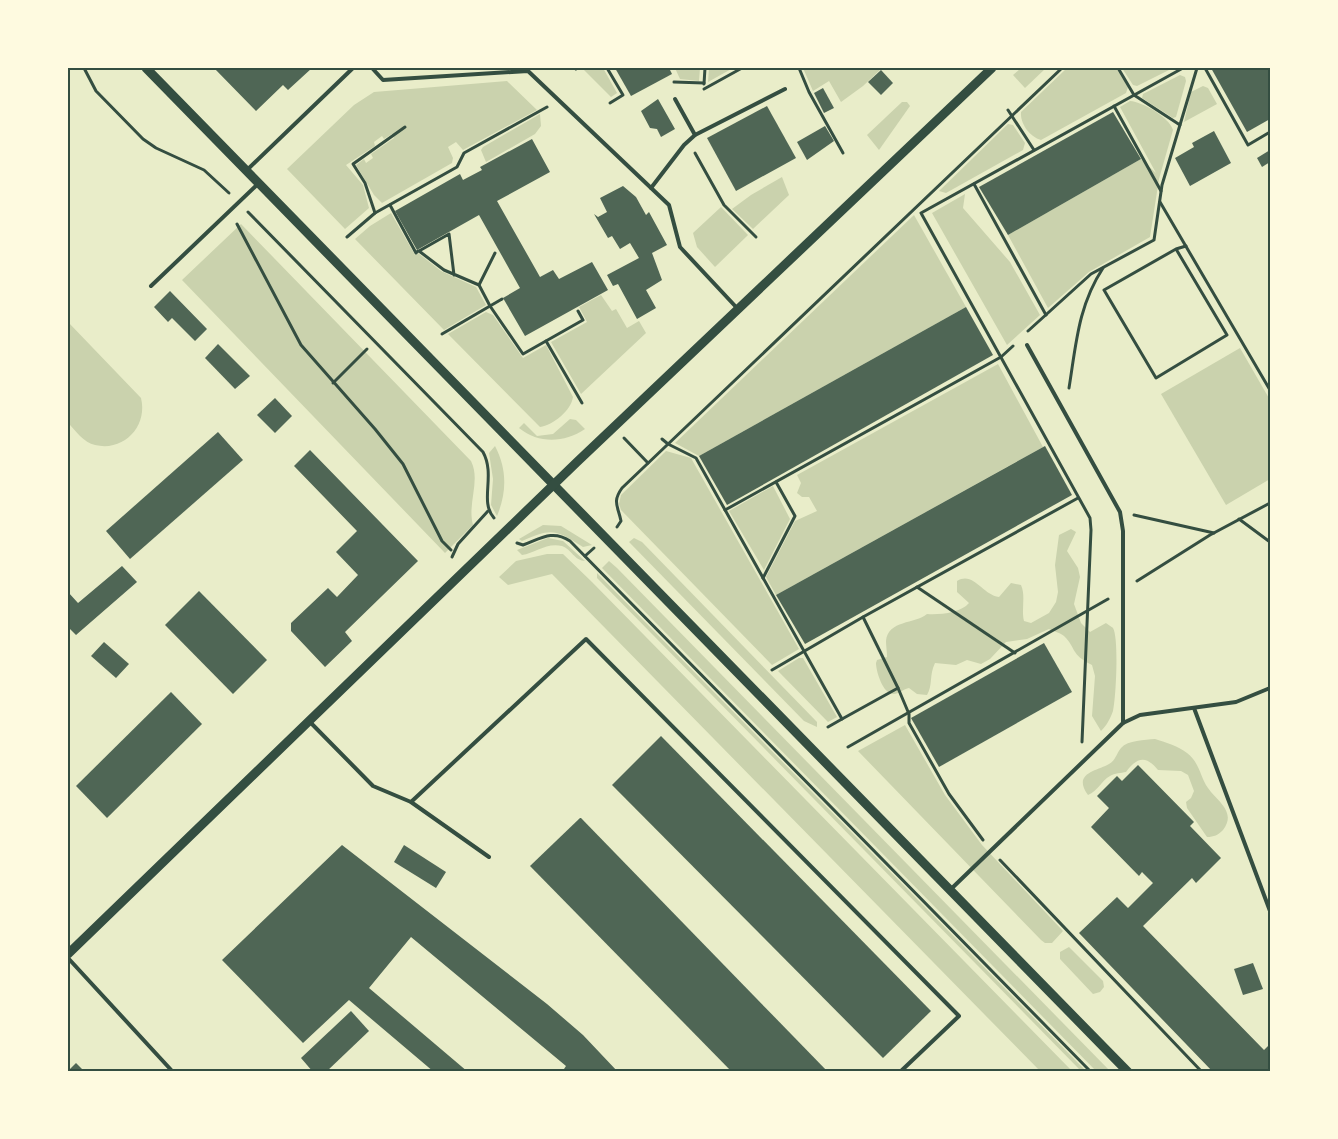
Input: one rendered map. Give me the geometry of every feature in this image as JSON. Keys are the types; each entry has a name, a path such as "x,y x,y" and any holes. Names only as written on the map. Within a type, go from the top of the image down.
{"street":[{"path":"146,68 1128,1072"},
{"path":"68,956 554,485 992,68"}],"lane":[{"path":"247,170 353,68"},
{"path":"372,68 384,80 528,72 668,205 680,247 738,309"},
{"path":"651,188 680,149 695,135 785,89"},
{"path":"675,98 695,135"},
{"path":"150,286 258,183"},
{"path":"1027,345 1120,512 1123,531 1122,724"},
{"path":"411,802 586,639 959,1016 900,1072"},
{"path":"950,890 1122,724 1140,715 1236,702 1270,688"},
{"path":"1194,708 1270,911"},
{"path":"309,721 373,786 411,802 489,857"},
{"path":"68,956 173,1072"}],"path":[{"path":"84,68 96,91 143,139 156,148 204,170 238,202 483,452 489,473 487,507 495,520"},
{"path":"608,68 623,95 610,103"},
{"path":"705,68 704,89 742,68"},
{"path":"799,68 809,92 843,153"},
{"path":"616,528 621,521 615,507 616,496 648,463 1062,68"},
{"path":"1118,68 1134,95 1180,125"},
{"path":"1081,763 1090,518 922,213 1183,68"},
{"path":"1027,333 1091,274 1154,240 1161,191 1197,68"},
{"path":"1205,68 1248,145 1270,132"},
{"path":"674,82 704,83"},
{"path":"347,237 376,213 457,167 464,154 559,101"},
{"path":"1114,106 1161,191"},
{"path":"1008,110 1034,150"},
{"path":"376,213 365,183 353,164 405,127"},
{"path":"680,149 688,155 694,152 724,205 756,237"},
{"path":"974,184 1046,315"},
{"path":"1159,202 1270,390"},
{"path":"390,205 416,253 449,234 454,275"},
{"path":"238,217 236,222 291,330 306,352 375,429 403,464 442,541 451,550"},
{"path":"1176,249 1227,335 1156,378 1104,290 1176,249 1186,246"},
{"path":"419,251 444,270 479,285 490,306 523,354 583,320 578,311"},
{"path":"479,285 495,253"},
{"path":"1065,412 1083,307 1091,287 1103,268"},
{"path":"442,334 502,299"},
{"path":"546,341 582,403"},
{"path":"725,510 1001,357 1014,345"},
{"path":"333,383 367,349"},
{"path":"614,428 648,463"},
{"path":"662,438 668,444 696,458 842,719"},
{"path":"763,578 795,516 776,482"},
{"path":"772,670 804,650 1079,498"},
{"path":"848,748 1088,612 1214,533 1270,503"},
{"path":"1120,512 1214,533"},
{"path":"1239,520 1270,542"},
{"path":"516,542 523,545 540,537 559,536 570,541 1091,1072"},
{"path":"585,556 595,547"},
{"path":"917,587 1015,653"},
{"path":"863,617 898,688 909,714 909,723 949,794 990,850 1202,1072"},
{"path":"828,727 898,688"}],"green space":[{"path":"582,68 603,68 617,93 611,97"},
{"path":"675,68 700,68 699,81 680,79"},
{"path":"709,68 733,68 708,82"},
{"path":"803,68 882,68 863,86 841,102 829,81 813,91"},
{"path":"1021,68 1046,68 1025,88 1013,75"},
{"path":"1067,68 1116,68 1128,87 1126,93 1041,140 1030,133 1024,125 1021,112"},
{"path":"1122,68 1173,68 1137,86 1133,85"},
{"path":"1180,75 1185,77 1186,81 1176,117 1173,118 1142,98 1143,94"},
{"path":"507,81 537,110 463,150 456,142 448,147 453,158 452,163 382,203 374,195 356,165 364,159 366,163 373,158 371,154 394,138 392,134 384,139 382,136 374,142 375,146 346,165 363,185 369,208 345,229 287,169 354,105 374,92"},
{"path":"1203,86 1208,88 1217,104 1184,122 1191,92"},
{"path":"1130,101 1142,104 1161,115 1171,125 1173,130 1159,179 1150,237 1089,272 1048,308 1008,235 1141,159 1156,173 1120,107"},
{"path":"902,102 907,102 910,106 879,150 867,135"},
{"path":"540,114 541,126 535,134 486,162 481,150 483,147"},
{"path":"1008,124 1013,125 1025,143 1023,150 946,193 939,191"},
{"path":"782,177 789,195 753,229 732,209 751,195"},
{"path":"965,194 963,208 1010,262 1040,315 1007,345 932,213"},
{"path":"721,207 748,235 715,267 697,247 693,233"},
{"path":"391,213 415,255 418,253 441,271 476,287 486,305 444,330 355,239 370,226"},
{"path":"914,215 966,307 699,456 675,443"},
{"path":"241,224 471,461 475,476 472,509 473,525 445,553 182,280"},
{"path":"601,295 612,311 616,309 627,328 639,321 646,333 581,394 551,342 587,322 579,307"},
{"path":"486,312 493,315 523,358 546,345 573,397 569,407 556,420 540,427 448,334"},
{"path":"68,322 141,398 141,418 137,427 132,435 115,445 91,444 80,436 68,423"},
{"path":"1240,348 1270,400 1270,479 1226,505 1161,394"},
{"path":"998,364 1043,447 776,595 766,577 795,521 817,511 809,497 802,497 797,493 801,483 797,475"},
{"path":"570,419 576,420 585,429 569,437 552,440 535,437 519,428 524,423 537,436 553,434"},
{"path":"495,446 504,472 503,498 497,516 491,505 493,479 489,453"},
{"path":"666,451 691,458 799,649 772,665 621,510 619,504 621,495"},
{"path":"773,486 790,519 764,570 729,511"},
{"path":"543,525 561,526 592,545 583,547 567,537 554,532 548,532 522,541 519,539"},
{"path":"1071,529 1076,532 1067,551 1078,568 1080,577 1074,604 1081,623 1090,632 1106,623 1113,628 1115,634 1116,668 1113,711 1101,731 1092,716 1095,676 1092,665 1080,658 1064,636 1049,629 1027,639 1006,642 990,659 981,664 967,660 956,665 935,663 927,695 917,694 909,688 894,694 883,687 876,663 877,660 887,657 886,641 888,634 892,629 903,623 927,614 950,613 961,609 969,603 957,592 957,581 968,579 999,597 1011,583 1021,585 1024,621 1031,623 1049,613 1056,602 1058,592 1055,565 1059,535"},
{"path":"548,538 563,541 585,561 578,559 562,546 557,545 551,545 522,555 517,550"},
{"path":"634,538 642,542 817,722 817,727 804,721 629,542"},
{"path":"547,554 563,554 592,582 1072,1071 1040,1071 552,574 508,585 499,577 516,561"},
{"path":"609,561 1110,1071 1096,1071 602,568"},
{"path":"597,573 1086,1071 1081,1071 597,578"},
{"path":"799,658 803,658 837,717 828,722 778,671"},
{"path":"905,725 945,795 982,845 1063,931 1052,943 1045,943 1041,940 858,751"},
{"path":"1155,739 1180,748 1195,761 1205,784 1227,812 1227,824 1218,834 1207,837 1187,808 1186,802 1191,798 1194,791 1188,775 1181,771 1158,770 1146,760 1134,763 1126,772 1110,776 1088,795 1084,788 1084,777 1109,764 1115,759 1124,745"},
{"path":"1069,947 1103,981 1104,987 1100,992 1093,994 1060,959 1060,952"}],"building":[{"path":"214,68 312,68 288,90 283,85 256,111"},
{"path":"615,68 669,68 672,74 631,96"},
{"path":"1211,68 1270,68 1270,119 1247,132"},
{"path":"881,70 893,83 881,95 868,82"},
{"path":"823,88 834,108 824,113 814,93"},
{"path":"658,99 675,129 661,137 657,129 650,128 641,111"},
{"path":"767,106 796,158 736,191 707,138"},
{"path":"1113,112 1141,159 1008,235 979,187"},
{"path":"825,126 834,141 807,160 797,142"},
{"path":"1214,131 1231,163 1190,186 1175,158 1194,147 1192,143"},
{"path":"532,139 550,172 497,201 540,277 553,270 559,279 592,262 608,290 525,336 503,298 520,288 479,215 417,250 395,211 460,174 463,180 482,170 480,167"},
{"path":"1270,150 1270,162 1262,167 1257,158"},
{"path":"623,186 636,197 646,215 649,212 667,245 652,253 662,280 646,290 656,308 637,319 618,284 613,286 607,275 639,258 630,243 620,249 612,236 608,238 594,214 598,217 607,212 600,198"},
{"path":"170,291 207,329 195,341 172,318 168,322 154,307"},
{"path":"966,307 993,355 727,505 699,456"},
{"path":"218,344 250,376 235,389 205,358"},
{"path":"275,398 292,416 275,433 257,415"},
{"path":"218,432 243,460 130,559 106,531"},
{"path":"1045,446 1072,495 805,644 776,595"},
{"path":"310,450 418,561 345,632 352,641 325,667 291,631 291,623 328,588 337,597 358,575 336,552 357,531 294,466"},
{"path":"122,566 137,582 76,635 68,627 68,592 78,603"},
{"path":"199,591 267,660 233,694 165,625"},
{"path":"104,642 129,664 116,678 91,656"},
{"path":"1044,643 1072,692 939,767 911,718"},
{"path":"171,692 202,724 107,818 76,786"},
{"path":"661,736 931,1011 883,1058 612,785"},
{"path":"1138,765 1194,822 1190,826 1221,858 1196,883 1192,878 1143,926 1264,1050 1270,1044 1270,1072 1213,1072 1079,933 1117,897 1128,908 1153,883 1142,872 1139,876 1091,827 1109,808 1097,796 1117,776 1122,781"},
{"path":"580,818 828,1072 732,1072 530,866"},
{"path":"342,845 547,1004 583,1035 618,1072 562,1072 566,1066 411,937 369,988 468,1072 434,1072 349,1000 303,1043 222,960"},
{"path":"404,845 446,872 436,888 394,862"},
{"path":"1253,963 1263,989 1243,995 1234,969"},
{"path":"351,1011 369,1031 326,1072 313,1072 301,1058"},
{"path":"76,1063 85,1072 68,1072"}]}
